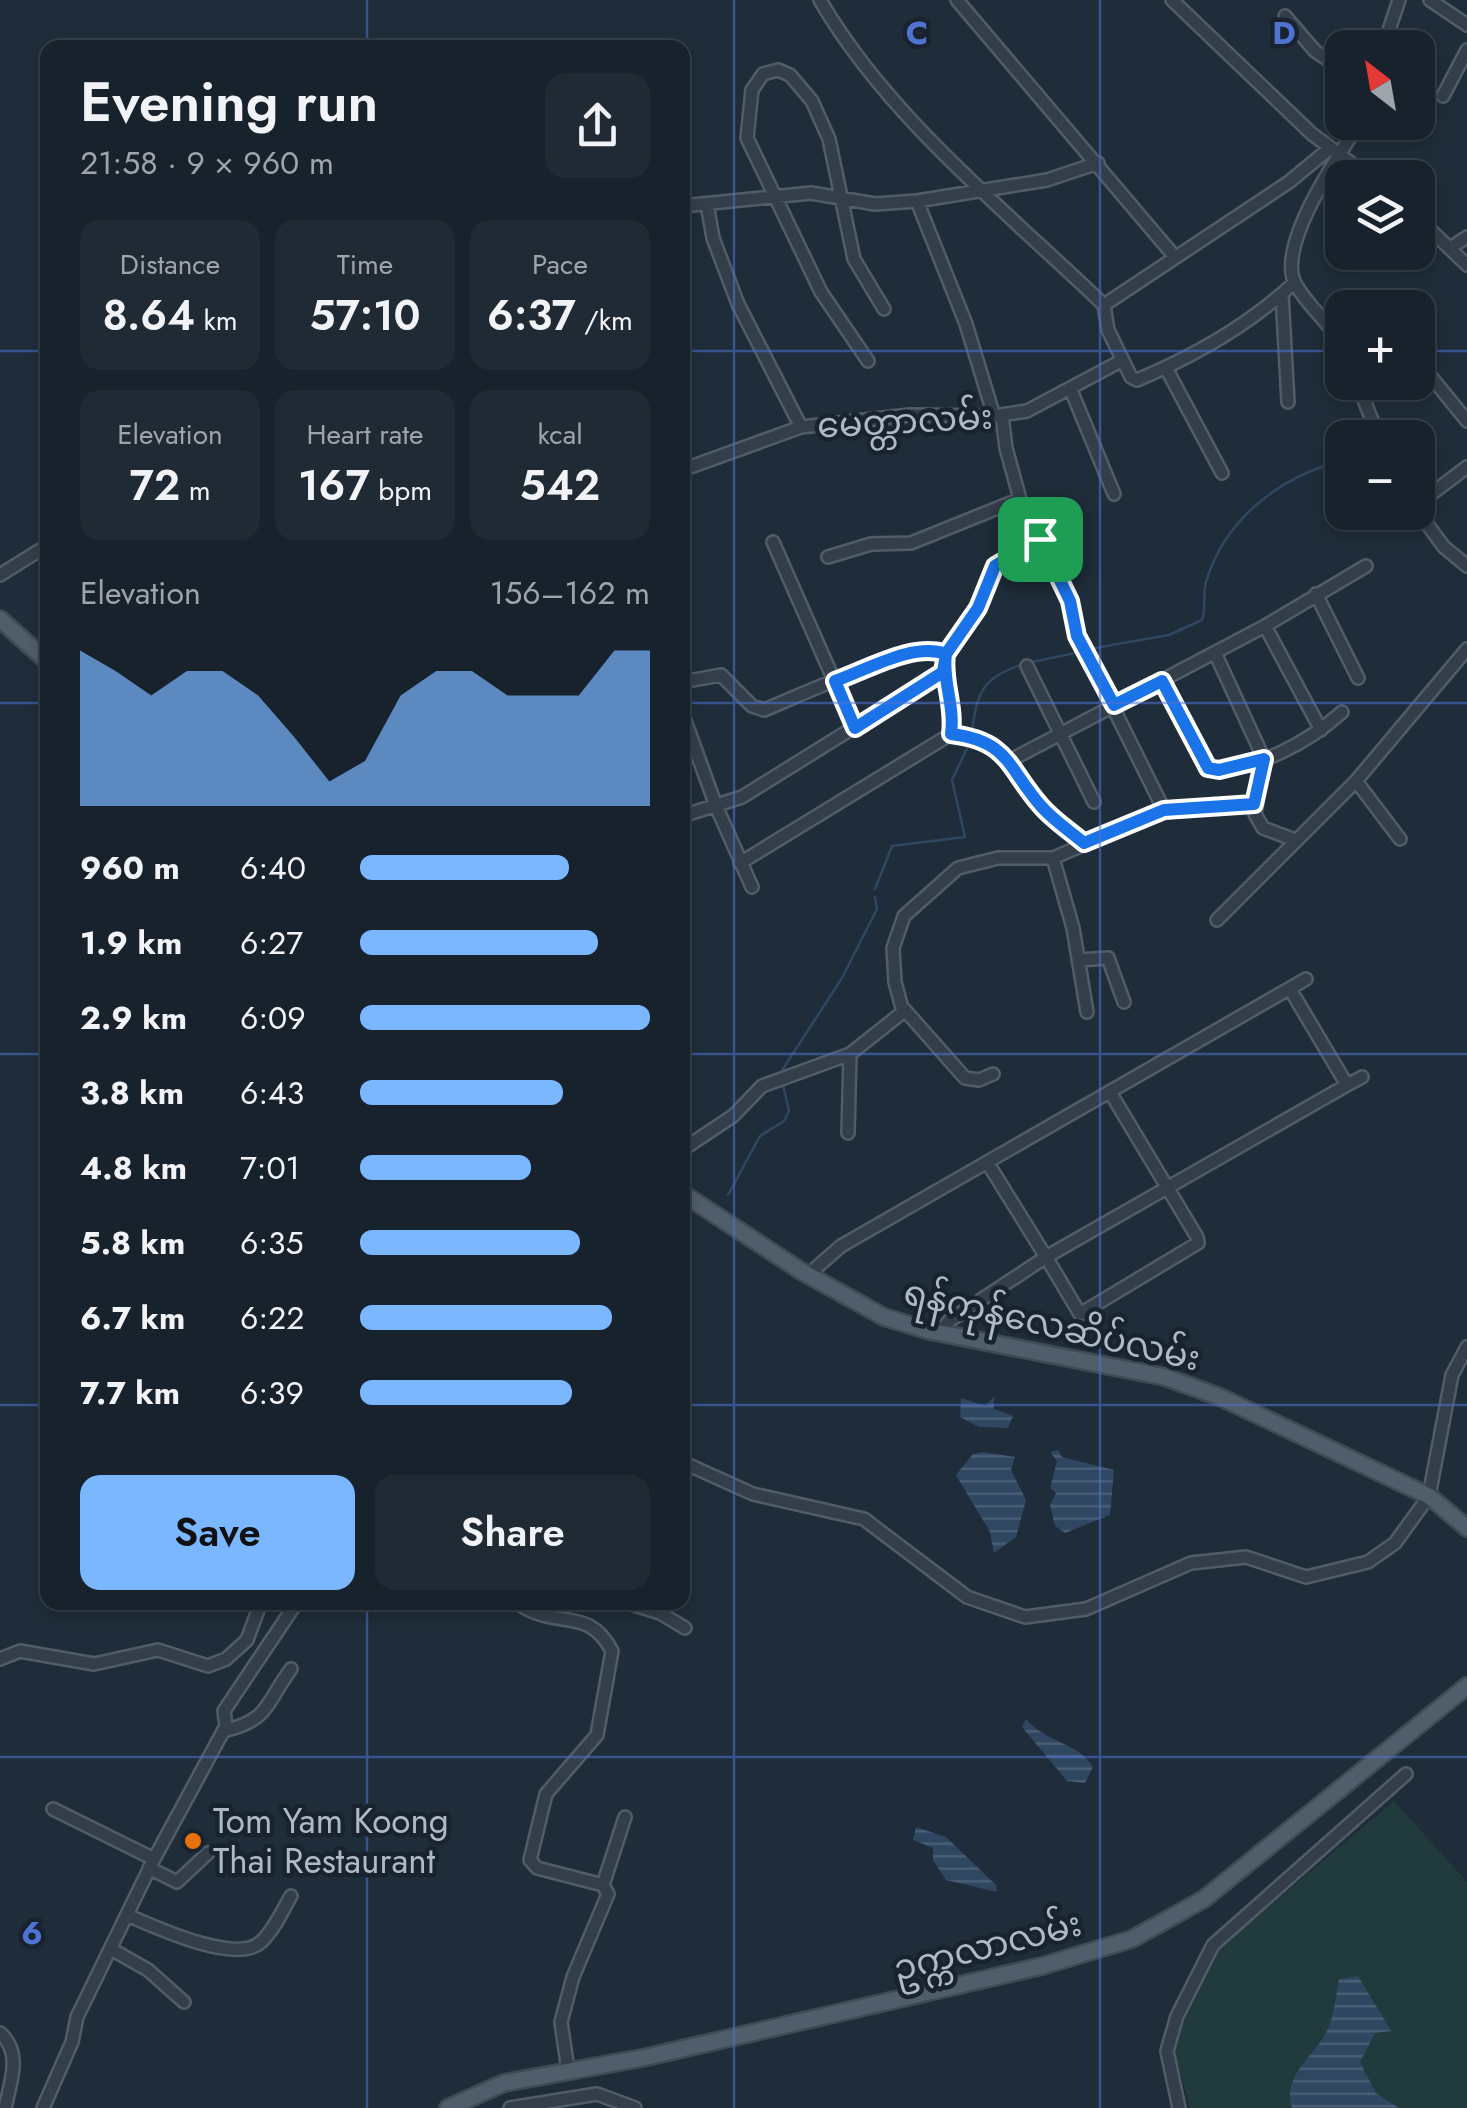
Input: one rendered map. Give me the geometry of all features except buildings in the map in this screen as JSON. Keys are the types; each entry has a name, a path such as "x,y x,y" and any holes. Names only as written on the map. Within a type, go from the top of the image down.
{"main road":[{"path":"0,620 40,655"},
{"name":"ရန်ကုန်လေဆိပ်လမ်း","path":"690,1197 808,1275 884,1316 939,1333 1166,1377 1220,1398 1429,1496 1467,1528"},
{"name":"ဥက္ကလာလမ်း","path":"448,2108 504,2083 646,2058 1004,1975 1132,1939 1204,1899 1467,1686"}],"street":[{"path":"820,0 848,48 984,190 1104,306 1122,361 1137,380 1166,368 1268,307 1294,283"},
{"path":"957,0 1175,257"},
{"path":"1172,0 1345,160"},
{"path":"1430,0 1467,25"},
{"path":"1389,30 1398,1"},
{"path":"1285,16 1325,57"},
{"path":"1444,96 1467,50"},
{"path":"868,361 821,292 747,138 752,90 763,74 778,70 790,75 812,101 828,140 854,259 884,309"},
{"path":"1104,306 1334,152 1344,140"},
{"path":"1325,325 1294,283 1298,237 1334,152"},
{"path":"690,205 811,193 875,204 916,202 1047,180 1098,163"},
{"path":"916,202 966,324 998,416 1020,499 1070,601 1077,636 1164,810"},
{"path":"707,204 713,238 738,304 801,427"},
{"path":"1435,234 1467,265"},
{"path":"1450,248 1467,237"},
{"path":"1282,294 1288,402"},
{"name":"မေတ္တာလမ်း","path":"690,467 801,427 910,414 998,416 1027,412 1122,361"},
{"path":"1166,368 1222,473"},
{"path":"1435,382 1467,422"},
{"path":"1071,390 1114,494"},
{"path":"1435,491 1467,467"},
{"path":"828,558 870,544 912,543 1020,499"},
{"path":"1431,530 1444,548 1467,566"},
{"path":"951,734 952,701 943,672 946,654 978,608 995,566 1040,539"},
{"path":"773,542 855,728"},
{"path":"0,575 40,550"},
{"path":"1009,761 1265,626 1366,566"},
{"path":"1316,594 1358,678"},
{"path":"1265,626 1321,730"},
{"path":"690,681 721,675 752,706 764,710 896,657 934,649 946,654"},
{"path":"1216,920 1356,781 1467,650"},
{"path":"1215,653 1264,759 1254,804 1263,828 1295,840"},
{"path":"1027,666 1094,802"},
{"path":"690,814 742,797 943,672"},
{"path":"1162,681 1208,768 1219,770 1264,759 1321,730 1342,712"},
{"path":"690,734 752,887"},
{"path":"740,863 951,734 978,737 998,748 1043,809 1084,843"},
{"path":"1356,781 1400,838"},
{"path":"993,1074 979,1080 965,1078 904,1009 894,982 893,948 904,916 920,898 958,868 998,858 1053,858 1164,810 1254,804"},
{"path":"1053,858 1087,1012"},
{"path":"1078,960 1108,958 1124,1002"},
{"path":"808,1275 841,1246 1306,979"},
{"path":"1290,989 1348,1086"},
{"path":"690,1145 733,1116 762,1086 850,1054 904,1009"},
{"path":"848,1133 850,1054"},
{"path":"939,1333 950,1321 1046,1257 1362,1077"},
{"path":"988,1162 1080,1314 1198,1242 1110,1092"},
{"path":"690,1466 753,1494 864,1519 967,1597 1025,1617 1086,1610 1190,1563 1246,1558 1306,1577 1368,1562 1395,1543 1429,1496 1452,1374 1467,1347"},
{"path":"0,1659 20,1651 94,1664 158,1650 208,1666 226,1660 246,1640 258,1610"},
{"path":"43,2108 72,2042 77,2016 151,1863 223,1730 224,1711 291,1610"},
{"path":"529,1610 546,1620 587,1622 598,1629 612,1651 597,1735 546,1794 530,1860 536,1868 603,1885 608,1894 573,1977 562,2022 568,2070"},
{"path":"651,1610 685,1628"},
{"path":"223,1730 252,1724 268,1710 273,1694 291,1669"},
{"path":"1179,2108 1168,2051 1177,2016 1213,1945 1406,1774"},
{"path":"52,1809 151,1863 177,1882 208,1853"},
{"path":"603,1885 626,1817"},
{"path":"127,1916 178,1937 241,1951 258,1945 291,1896"},
{"path":"111,1949 148,1970 184,2002"},
{"path":"0,2033 11,2047 14,2077 5,2108"},
{"path":"510,2108 597,2094 635,2108"}],"green space":[{"path":"1394,1801 1467,1882 1467,2108 1190,2108 1172,2044 1217,1950"}],"water":[{"path":"994,1396 994,1409 1013,1416 1008,1428 979,1427 960,1417 961,1398 986,1406"},
{"path":"1058,1450 1062,1457 1114,1470 1110,1515 1065,1533 1055,1526 1050,1505 1056,1493 1050,1488 1057,1461 1050,1452"},
{"path":"973,1454 1015,1457 1011,1470 1026,1500 1016,1537 994,1553 990,1532 956,1475"},
{"path":"1026,1719 1087,1759 1093,1767 1085,1783 1067,1781 1022,1727"},
{"path":"916,1827 946,1837 996,1885 997,1892 946,1880 933,1860 933,1848 913,1840"},
{"path":"1358,1976 1391,2031 1375,2033 1360,2062 1376,2093 1399,2108 1292,2108 1292,2084 1329,2026 1339,1979"}],"waterway":[{"path":"1095,648 1169,635 1202,620 1206,582 1237,524 1287,483 1325,466"},
{"path":"1032,662 1075,653"},
{"path":"972,732 984,688 999,674 1024,664"},
{"path":"875,889 892,846 965,837 952,780 968,746"},
{"path":"781,1072 842,978 877,909 875,897"},
{"path":"728,1195 760,1136 784,1121 789,1111 783,1085"}],"place":[{"name":"Tom Yam Koong Thai Restaurant","path":"193,1841"}],"route":[{"path":"1040,539 995,566 978,608 946,654 943,672 855,728 835,681 896,657 934,649 946,654 943,672 952,701 951,734 978,737 998,748 1043,809 1084,843 1164,810 1254,804 1264,759 1219,770 1208,768 1162,681 1114,705 1077,636 1070,601 1040,539"}]}
